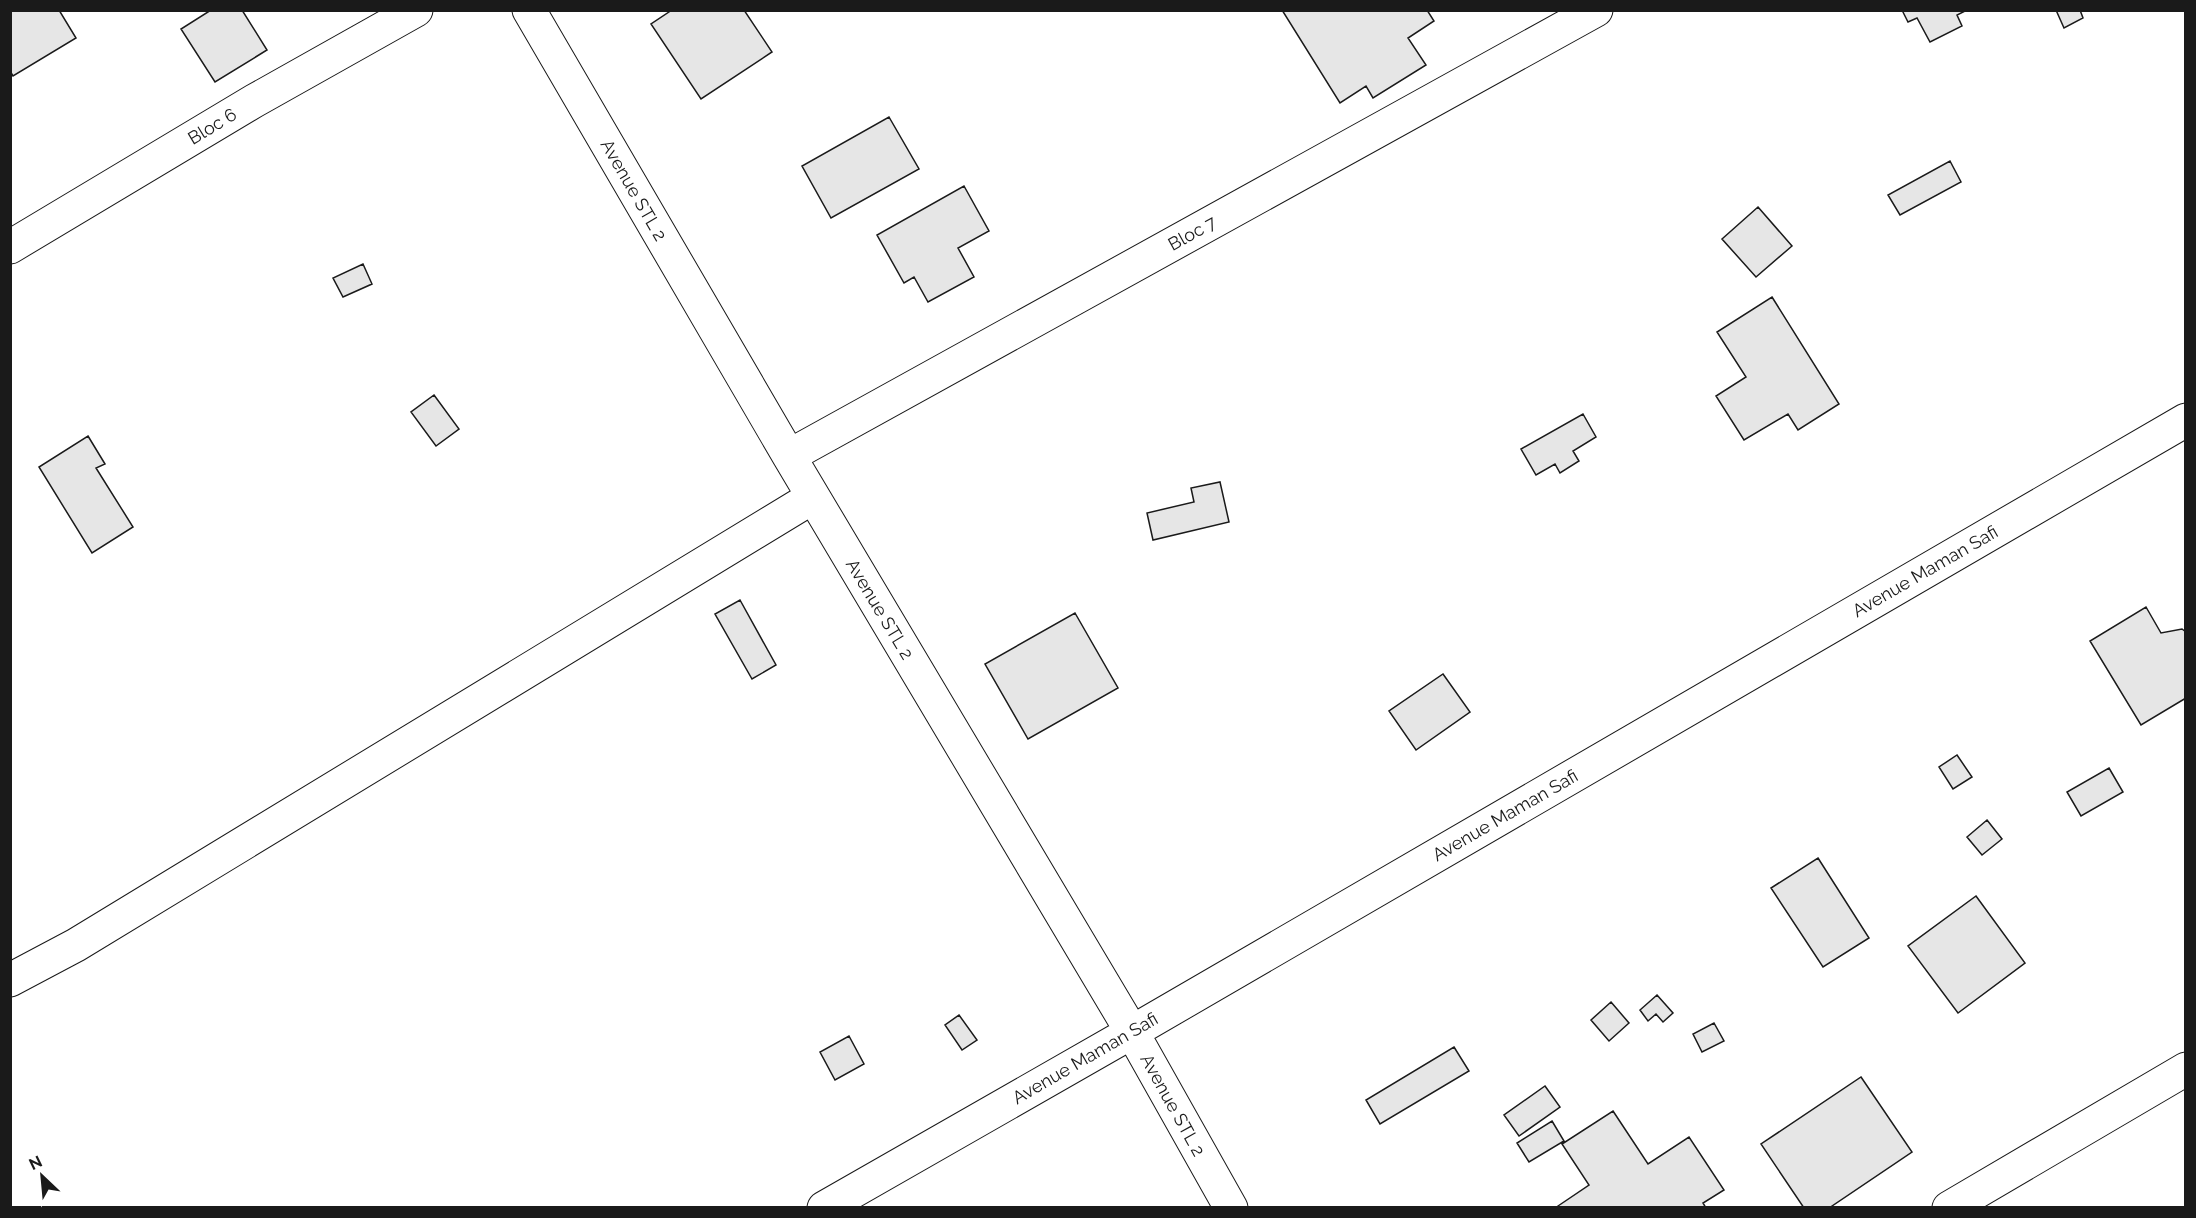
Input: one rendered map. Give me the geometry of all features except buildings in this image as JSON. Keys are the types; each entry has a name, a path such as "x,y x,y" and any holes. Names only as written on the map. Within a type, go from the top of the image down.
{"street":[{"name":"Bloc 6","path":"10,247 254,101 416,10"},
{"name":"Avenue STL 2","path":"529,10 813,497 1132,1032 1231,1208"},
{"name":"Bloc 7","path":"789,456 1596,10"},
{"name":"Avenue Maman Safi","path":"824,1208 1132,1032 2186,420"},
{"path":"10,980 76,945 813,497"},
{"path":"1949,1208 2186,1069"}]}
